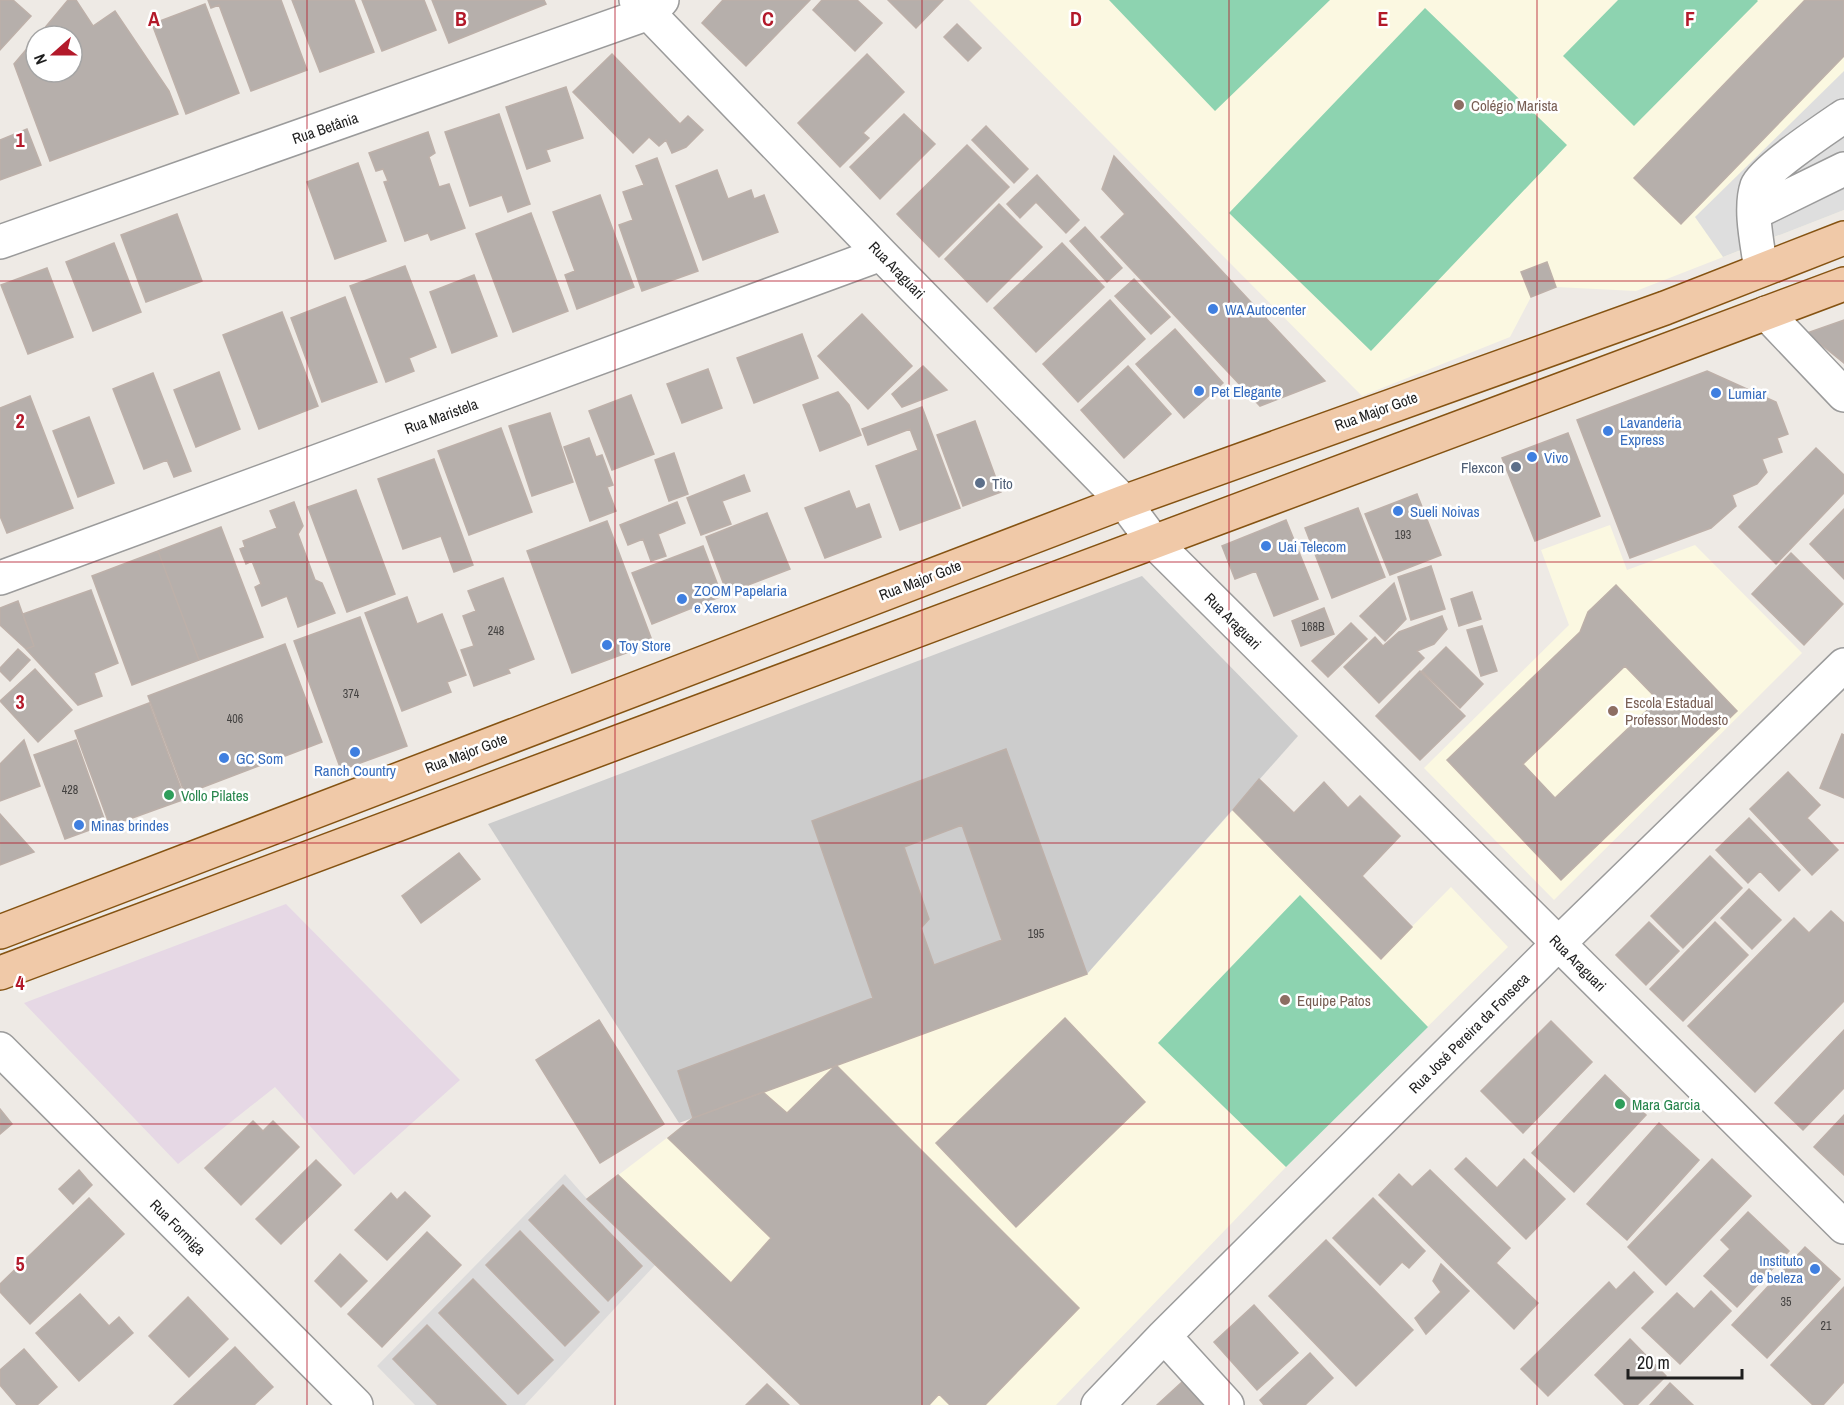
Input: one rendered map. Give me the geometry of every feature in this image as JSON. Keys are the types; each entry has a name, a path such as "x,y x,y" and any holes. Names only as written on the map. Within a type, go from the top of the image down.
{"main road":[{"name":"Rua Major Gote","path":"0,932 1124,502 1665,308 1844,238"},
{"path":"0,973 1844,284"}],"street":[{"name":"Rua Betânia","path":"0,242 649,4"},
{"name":"Rua Araguari","path":"649,4 881,254 1124,502 1153,542 1844,1227"},
{"path":"1761,270 1754,213 1757,184 1794,151 1844,116"},
{"path":"1754,213 1844,168"},
{"name":"Rua Maristela","path":"0,578 881,254"},
{"path":"1766,313 1844,395"},
{"name":"Rua José Pereira da Fonseca","path":"1098,1405 1164,1336 1558,944 1844,665"},
{"name":"Rua Formiga","path":"0,1049 356,1405"},
{"path":"1164,1336 1227,1405"}],"shaded area":[{"name":"Colégio Marista","path":"969,0 1844,0 1844,210 1636,291 1556,287 1531,297 1510,337 1362,396"},
{"path":"1844,71 1844,210 1723,257 1695,217"},
{"name":"Escola Estadual Professor Modesto","path":"1610,525 1627,570 1695,545 1802,653 1554,900 1424,768 1569,625 1541,550"},
{"path":"1142,576 1298,736 1087,974 679,1123 488,824"},
{"path":"1233,810 1380,959 1451,887 1508,947 1286,1167 1056,1405 801,1405 587,1199 693,1118 1087,974"},
{"path":"286,904 460,1080 354,1175 275,1087 178,1164 24,1003"},
{"path":"565,1174 587,1199 655,1265 525,1405 415,1405 377,1366"}],"green space":[{"path":"1109,0 1330,0 1215,111"},
{"path":"1618,0 1758,1 1634,126 1563,56"},
{"path":"1425,8 1567,145 1371,351 1229,213"},
{"path":"1300,895 1428,1027 1286,1167 1158,1043"}],"building":[{"path":"0,0 13,0 31,16 0,50"},
{"path":"68,0 76,0 93,26 115,11 169,91 178,114 50,161 14,64 24,52 24,84 84,84 84,24 48,24"},
{"path":"208,0 281,0 307,70 251,91 219,5 211,8"},
{"path":"292,0 354,0 374,52 320,72"},
{"path":"362,0 424,0 436,30 382,51"},
{"path":"432,0 544,0 546,4 449,43"},
{"path":"723,0 810,0 746,66 702,23"},
{"path":"822,0 857,0 882,23 855,51 813,10"},
{"path":"888,0 943,0 916,28"},
{"path":"1805,0 1844,0 1844,56 1681,224 1634,178"},
{"path":"205,4 239,93 186,114 152,24"},
{"path":"957,24 981,48 968,61 944,37"},
{"path":"612,54 680,124 688,116 703,130 686,147 672,153 666,140 659,146 649,137 633,153 573,92"},
{"path":"867,54 904,92 863,133 869,138 840,167 798,123"},
{"path":"566,87 583,138 546,150 550,161 527,169 506,107"},
{"path":"499,114 530,204 508,212 502,195 470,206 445,132"},
{"path":"904,114 935,144 880,199 850,167"},
{"path":"986,126 1028,169 1014,183 972,140"},
{"path":"27,129 41,165 0,180 0,140"},
{"path":"428,132 435,153 429,157 439,187 449,184 465,228 431,240 428,233 405,241 384,182 388,181 383,169 376,171 369,153"},
{"path":"967,145 1009,187 939,257 897,214"},
{"name":"WA Autocenter","path":"1114,156 1325,381 1260,406 1101,237 1125,214 1102,189"},
{"path":"657,158 698,271 642,291 619,225 633,220 623,192 644,185 636,166"},
{"path":"358,163 386,241 335,259 307,182"},
{"path":"717,170 728,199 751,190 754,199 764,195 778,232 703,260 676,186"},
{"path":"1037,175 1079,220 1066,233 1036,202 1020,218 1007,204"},
{"path":"600,195 634,287 577,309 565,275 575,271 553,212"},
{"path":"999,204 1042,247 987,302 945,259"},
{"path":"531,213 568,311 513,332 476,234"},
{"path":"177,214 202,281 146,302 121,235"},
{"path":"1085,227 1122,268 1107,282 1070,241"},
{"path":"114,243 141,312 93,331 66,262"},
{"path":"1062,243 1104,287 1036,352 994,308"},
{"path":"1547,262 1556,287 1531,297 1521,272"},
{"path":"405,266 436,347 409,358 414,371 386,382 350,286"},
{"path":"47,268 73,337 28,354 1,285"},
{"path":"474,275 497,336 452,353 430,292"},
{"path":"1134,279 1170,317 1151,334 1115,296"},
{"path":"345,297 377,382 322,402 291,318"},
{"path":"1110,300 1145,339 1078,402 1043,364"},
{"path":"282,312 318,406 259,429 223,335"},
{"path":"862,314 912,366 868,409 818,356"},
{"path":"1844,320 1844,363 1807,333"},
{"path":"1175,329 1223,383 1184,418 1136,364"},
{"path":"802,334 818,378 754,403 737,358"},
{"path":"923,366 947,390 902,407 892,394"},
{"path":"1128,366 1171,414 1124,458 1081,410"},
{"path":"708,369 722,408 682,423 667,384"},
{"path":"1707,371 1776,402 1788,434 1777,438 1782,452 1762,459 1767,472 1757,484 1732,495 1736,506 1711,528 1630,558 1577,420"},
{"path":"219,372 240,429 196,447 174,390"},
{"path":"153,373 191,471 174,477 167,460 144,469 113,389"},
{"path":"838,392 849,405 861,435 820,451 803,405"},
{"path":"631,395 654,454 612,470 589,411"},
{"path":"30,396 73,508 7,533 0,516 0,408"},
{"path":"922,407 960,508 900,530 876,466 918,450 910,429 868,445 862,429"},
{"path":"550,413 573,482 532,496 509,426"},
{"path":"89,417 114,483 78,497 53,431"},
{"path":"975,421 1001,492 963,506 937,435"},
{"path":"501,428 532,512 469,535 438,451"},
{"path":"1568,433 1600,516 1535,541 1502,458"},
{"path":"589,438 596,457 602,455 613,485 607,487 616,511 590,521 564,447"},
{"path":"1816,448 1844,475 1844,493 1776,564 1739,527"},
{"path":"674,453 688,494 669,501 655,460"},
{"path":"434,459 473,565 454,572 441,536 403,549 378,479"},
{"path":"744,475 750,491 722,501 731,524 701,535 687,498"},
{"path":"356,490 395,594 347,612 308,507"},
{"path":"849,491 856,509 869,504 881,537 825,558 805,508"},
{"path":"1417,494 1441,555 1390,575 1365,514"},
{"path":"294,502 303,526 298,534 315,580 322,583 335,613 298,627 287,596 262,606 255,587 261,584 252,561 246,564 240,549 245,547 243,541 277,528 270,511"},
{"path":"677,502 685,523 658,534 666,556 651,561 643,539 628,545 620,525"},
{"path":"1358,508 1385,577 1332,598 1305,528"},
{"path":"1844,509 1844,579 1810,544"},
{"path":"767,513 790,569 727,593 706,537"},
{"path":"1286,520 1318,599 1274,616 1256,571 1235,579 1222,546"},
{"path":"607,521 653,643 572,673 527,551"},
{"path":"221,527 263,637 199,660 158,551"},
{"path":"703,546 722,596 652,624 632,573"},
{"path":"158,551 199,660 132,685 92,576"},
{"path":"1791,553 1843,604 1804,645 1752,594"},
{"path":"1431,566 1445,609 1411,620 1398,577"},
{"path":"503,578 534,659 508,669 510,673 474,686 461,650 474,646 463,616 476,611 468,591"},
{"path":"1394,583 1406,619 1385,641 1360,616"},
{"path":"1616,585 1737,711 1561,880 1447,760 1580,632 1588,612","holes":["1625,666 1658,700 1555,798 1523,764"]},
{"path":"91,590 118,663 94,673 102,696 78,705 26,649 34,646 23,614"},
{"path":"1472,592 1481,619 1459,626 1451,599"},
{"path":"407,597 417,624 442,614 466,675 447,682 451,692 402,711 365,613"},
{"path":"18,601 34,646 26,649 0,625 0,608"},
{"path":"1324,608 1334,634 1301,646 1292,621"},
{"path":"1442,616 1447,629 1434,644 1417,651 1424,658 1379,703 1344,667 1375,637 1383,646 1399,632"},
{"path":"360,617 407,746 341,770 294,641"},
{"path":"1351,623 1367,639 1328,677 1312,661"},
{"path":"1482,626 1497,671 1481,676 1467,630"},
{"path":"285,644 322,742 185,794 148,696"},
{"path":"1446,647 1483,684 1460,708 1422,671"},
{"path":"18,649 30,660 10,681 0,671 0,668"},
{"path":"35,669 72,710 38,742 0,701"},
{"path":"1420,671 1465,716 1420,760 1376,716"},
{"path":"149,703 185,799 110,826 75,731"},
{"path":"1842,734 1844,735 1844,798 1820,788"},
{"path":"24,740 40,786 0,801 0,764"},
{"path":"76,740 106,824 65,839 34,755"},
{"path":"1006,749 1087,974 693,1118 678,1071 873,998 812,821","holes":["962,825 1002,940 934,965 921,928 929,919 904,847"]},
{"path":"1788,772 1820,805 1807,818 1838,850 1812,875 1750,809"},
{"path":"1259,779 1294,813 1324,782 1348,808 1360,796 1400,836 1362,876 1412,927 1381,959 1233,810"},
{"path":"0,814 34,852 0,865"},
{"path":"1749,818 1800,870 1779,891 1760,871 1748,883 1716,850"},
{"path":"459,853 480,879 421,923 402,896"},
{"path":"1710,856 1742,888 1683,948 1651,916"},
{"path":"1749,889 1781,920 1752,949 1721,918"},
{"path":"1831,911 1844,923 1844,1001 1755,1092 1688,1026 1794,918 1809,933"},
{"path":"1649,922 1679,951 1646,985 1616,955"},
{"path":"1715,922 1748,955 1683,1021 1650,989"},
{"path":"1065,1018 1145,1102 1016,1227 936,1143"},
{"path":"599,1020 664,1124 600,1163 536,1060"},
{"path":"1551,1021 1592,1062 1523,1133 1481,1091"},
{"path":"1844,1030 1844,1088 1803,1130 1775,1103"},
{"path":"836,1065 1079,1308 985,1405 950,1405 939,1394 929,1405 801,1405 587,1199 618,1175 731,1283 771,1238 668,1138 693,1118 763,1092 787,1113"},
{"path":"1605,1075 1646,1115 1574,1192 1532,1153"},
{"path":"0,1109 12,1124 0,1134"},
{"path":"1844,1115 1844,1175 1814,1147"},
{"path":"253,1121 263,1131 273,1121 299,1147 241,1205 205,1168"},
{"path":"1659,1123 1699,1160 1627,1240 1587,1204"},
{"path":"1466,1158 1497,1188 1524,1159 1565,1199 1526,1239 1455,1169"},
{"path":"1712,1159 1751,1196 1666,1285 1628,1247"},
{"path":"316,1160 341,1185 281,1244 256,1219"},
{"path":"79,1170 92,1185 73,1204 59,1189"},
{"path":"1430,1170 1510,1248 1496,1263 1538,1303 1514,1329 1379,1195 1399,1174 1412,1187"},
{"path":"563,1185 642,1266 608,1301 529,1220"},
{"path":"405,1192 430,1216 387,1260 355,1230 391,1193 397,1200"},
{"path":"89,1198 124,1234 30,1324 0,1292 0,1284"},
{"path":"1373,1198 1425,1251 1409,1268 1402,1262 1380,1285 1333,1238"},
{"path":"1748,1212 1789,1251 1737,1307 1704,1276 1730,1249 1721,1240"},
{"path":"520,1231 599,1312 565,1346 486,1265"},
{"path":"427,1232 461,1265 382,1347 348,1314"},
{"path":"1326,1240 1413,1330 1356,1386 1269,1296"},
{"path":"1805,1247 1840,1279 1767,1358 1732,1325"},
{"path":"340,1254 367,1281 341,1307 315,1281"},
{"path":"1441,1264 1469,1291 1426,1334 1415,1318 1441,1292 1433,1281"},
{"path":"1634,1272 1653,1292 1548,1396 1521,1369 1609,1282 1616,1290"},
{"path":"473,1279 553,1360 518,1394 439,1313"},
{"path":"1844,1287 1844,1382 1823,1405 1813,1405 1771,1365"},
{"path":"1711,1291 1731,1311 1680,1364 1642,1328 1677,1293 1694,1309"},
{"path":"80,1294 109,1326 119,1317 133,1333 79,1381 36,1333"},
{"path":"188,1297 228,1339 189,1377 149,1336"},
{"path":"1254,1305 1298,1353 1257,1390 1214,1342"},
{"path":"427,1325 506,1405 438,1405 393,1359"},
{"path":"1630,1339 1666,1376 1637,1405 1625,1405 1595,1375"},
{"path":"235,1347 273,1387 254,1405 174,1405"},
{"path":"24,1349 57,1387 37,1405 17,1405 0,1385 0,1370"},
{"path":"1310,1353 1333,1378 1305,1405 1264,1405 1260,1400"},
{"path":"1182,1382 1204,1405 1157,1405"},
{"path":"1670,1383 1693,1405 1650,1405"},
{"path":"767,1384 789,1405 746,1405"}],"place":[{"name":"Colégio Marista","path":"1459,105"},
{"name":"WA Autocenter","path":"1213,309"},
{"name":"Pet Elegante","path":"1199,391"},
{"name":"Lumiar","path":"1716,393"},
{"name":"Lavanderia Express","path":"1608,431"},
{"name":"Vivo","path":"1532,457"},
{"name":"Flexcon","path":"1516,467"},
{"name":"Tito","path":"980,483"},
{"name":"Sueli Noivas","path":"1398,511"},
{"name":"Uai Telecom","path":"1266,546"},
{"name":"ZOOM Papelaria e Xerox","path":"682,599"},
{"name":"Toy Store","path":"607,645"},
{"name":"Escola Estadual Professor Modesto","path":"1613,711"},
{"name":"Ranch Country","path":"355,752"},
{"name":"GC Som","path":"224,758"},
{"name":"Vollo Pilates","path":"169,795"},
{"name":"Minas brindes","path":"79,825"},
{"name":"Equipe Patos","path":"1285,1000"},
{"name":"Mara Garcia","path":"1620,1104"},
{"name":"Instituto de beleza","path":"1815,1269"}]}
